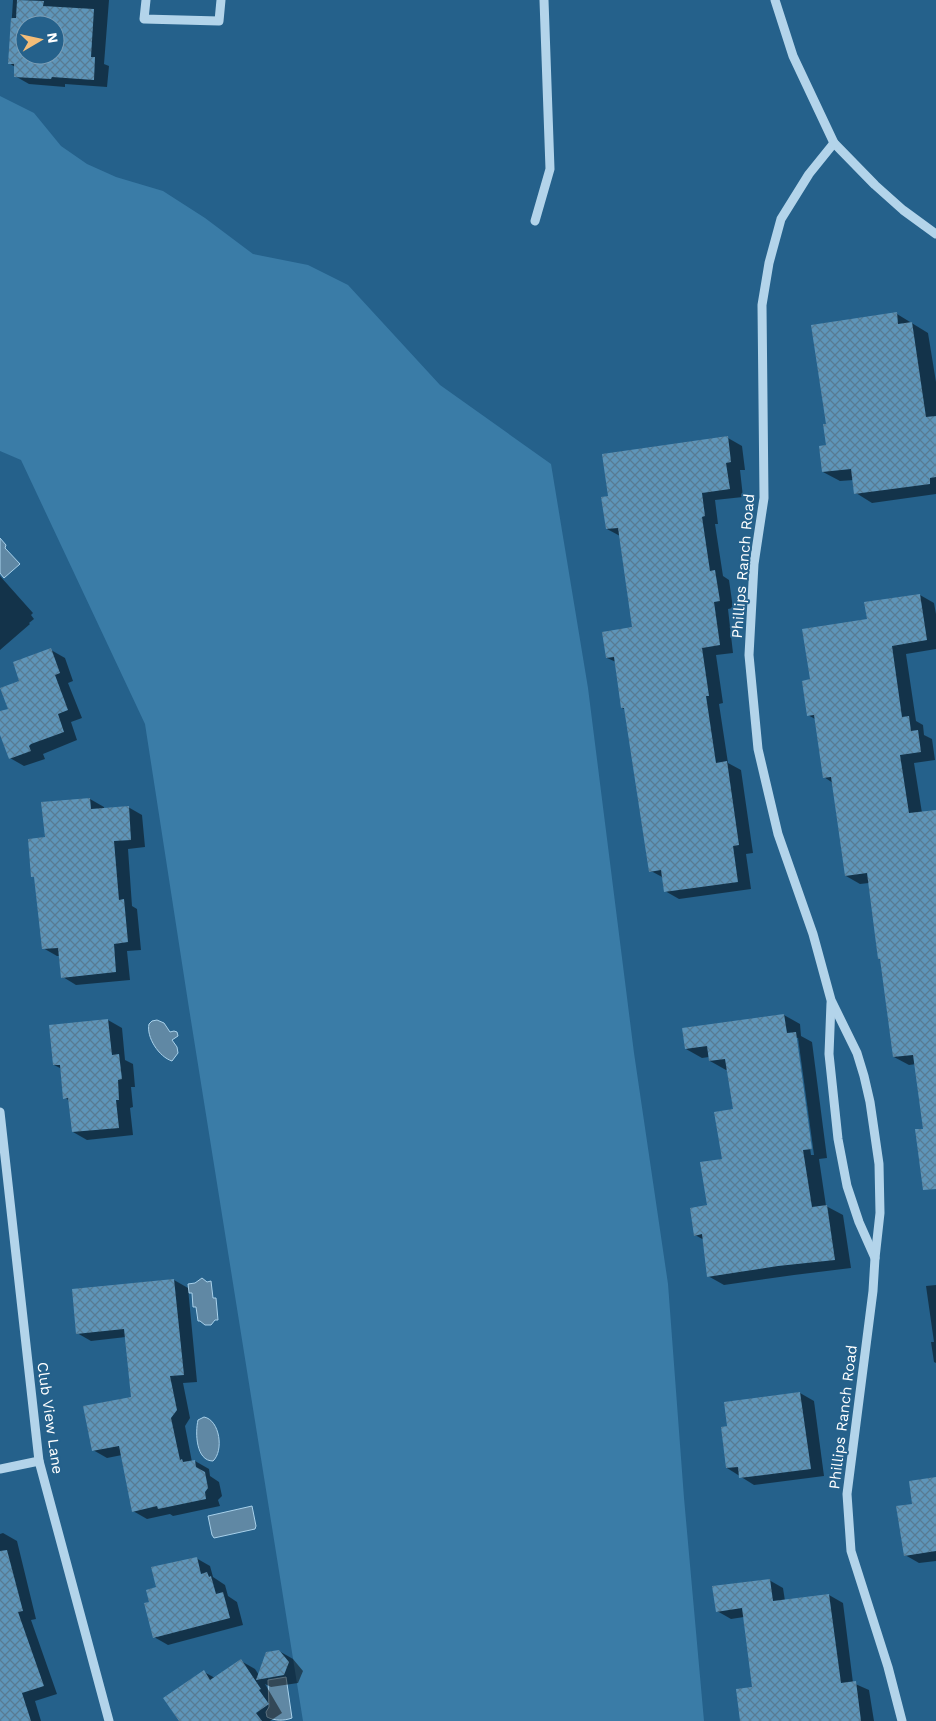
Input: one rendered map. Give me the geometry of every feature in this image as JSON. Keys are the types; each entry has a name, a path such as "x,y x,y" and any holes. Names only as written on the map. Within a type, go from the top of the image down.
{"street":[{"path":"146,0 144,19 219,21 221,0"},
{"path":"535,221 550,169 544,0"},
{"path":"775,0 793,56 834,143 875,185 903,210 936,234"},
{"name":"Phillips Ranch Road","path":"834,143 809,174 781,219 768,263 762,305 764,498 754,564 749,656 758,749 778,834 813,934 831,1000 857,1053 870,1102 879,1164 880,1213 873,1291 847,1494 852,1551 888,1667 902,1721"},
{"name":"Phillips Ranch Road","path":"831,1000 828,1054 838,1139 847,1186 859,1222 875,1258"},
{"name":"Club View Lane","path":"0,1112 39,1461 108,1721"},
{"path":"0,1469 39,1461"}],"shaded area":[{"path":"0,96 34,113 61,146 87,164 116,177 163,191 205,218 253,254 308,265 348,285 440,385 551,464 588,688 634,1053 668,1284 684,1498 704,1721 303,1721 145,724 21,460 0,451"},
{"path":"0,538 6,545 5,548 20,564 4,578 0,573"},
{"path":"157,1020 164,1023 170,1032 177,1032 178,1036 172,1040 177,1047 178,1053 172,1061 167,1059 154,1046 149,1024"},
{"path":"202,1278 207,1282 211,1281 213,1298 216,1298 218,1320 215,1320 211,1325 205,1325 198,1321 196,1307 193,1307 192,1293 189,1293 188,1284 195,1283"},
{"path":"204,1417 214,1424 219,1436 218,1450 213,1461 207,1460 203,1456 198,1445 198,1420"},
{"path":"252,1506 255,1529 214,1538 208,1516"},
{"path":"286,1677 292,1718 279,1720 267,1717 266,1712 269,1707 268,1680"}],"building":[{"path":"17,0 44,1 43,6 94,9 91,57 95,57 94,80 14,77 14,64 8,64 11,18 15,18 15,65 65,65 65,15 16,15"},
{"path":"897,312 898,324 912,322 926,417 936,416 936,477 930,478 930,484 854,494 851,469 822,472 819,446 826,445 823,424 826,424 811,325"},
{"path":"728,436 731,462 726,463 730,489 702,493 705,516 702,517 710,571 715,570 720,601 714,602 720,645 702,648 709,696 706,696 716,763 727,761 739,845 733,846 738,882 664,892 661,870 649,872 624,708 621,708 614,657 606,658 602,632 632,627 618,528 606,529 601,497 608,496 602,454"},
{"path":"920,594 927,640 892,646 902,717 909,716 911,731 918,730 921,752 900,755 909,813 936,810 936,1189 923,1190 915,1129 923,1129 913,1055 893,1057 867,873 845,876 831,777 823,778 814,715 807,716 802,681 810,679 802,629 867,619 864,602"},
{"path":"51,648 60,673 55,675 68,710 58,714 64,732 31,744 29,746 31,751 9,759 0,735 0,711 8,709 0,688 19,681 13,662"},
{"path":"90,798 91,809 129,806 131,840 114,841 119,900 124,899 128,942 114,944 116,972 61,978 58,948 42,949 34,877 31,877 28,839 45,837 41,802"},
{"path":"784,1014 787,1033 796,1032 812,1149 803,1150 812,1207 827,1205 835,1260 778,1266 707,1277 702,1234 694,1236 690,1208 707,1205 700,1162 722,1159 714,1112 733,1109 725,1059 709,1061 707,1046 685,1049 682,1028"},
{"path":"108,1019 112,1055 119,1054 122,1079 118,1080 119,1100 116,1100 119,1128 72,1132 68,1098 63,1099 60,1065 53,1065 49,1025"},
{"path":"174,1279 184,1375 170,1376 177,1410 171,1418 180,1460 182,1459 183,1462 195,1460 196,1467 205,1472 208,1488 205,1492 206,1499 158,1509 157,1506 132,1512 119,1446 92,1451 83,1406 131,1397 124,1329 76,1334 72,1289"},
{"path":"800,1392 811,1469 739,1478 738,1467 726,1468 721,1427 727,1426 724,1402"},
{"path":"936,1477 936,1551 904,1556 896,1506 912,1504 909,1481"},
{"path":"7,1550 23,1611 18,1612 44,1686 22,1693 31,1721 0,1721 0,1551"},
{"path":"197,1557 201,1574 207,1572 209,1577 211,1576 216,1594 223,1592 230,1618 153,1638 144,1603 149,1602 146,1590 156,1587 151,1567"},
{"path":"770,1579 773,1601 829,1594 841,1683 856,1681 861,1721 740,1721 736,1689 752,1687 742,1608 716,1612 712,1586"},
{"path":"279,1650 289,1662 284,1675 256,1680 266,1652"},
{"path":"241,1659 269,1704 256,1713 262,1721 179,1721 163,1698 204,1670 210,1680"}]}
